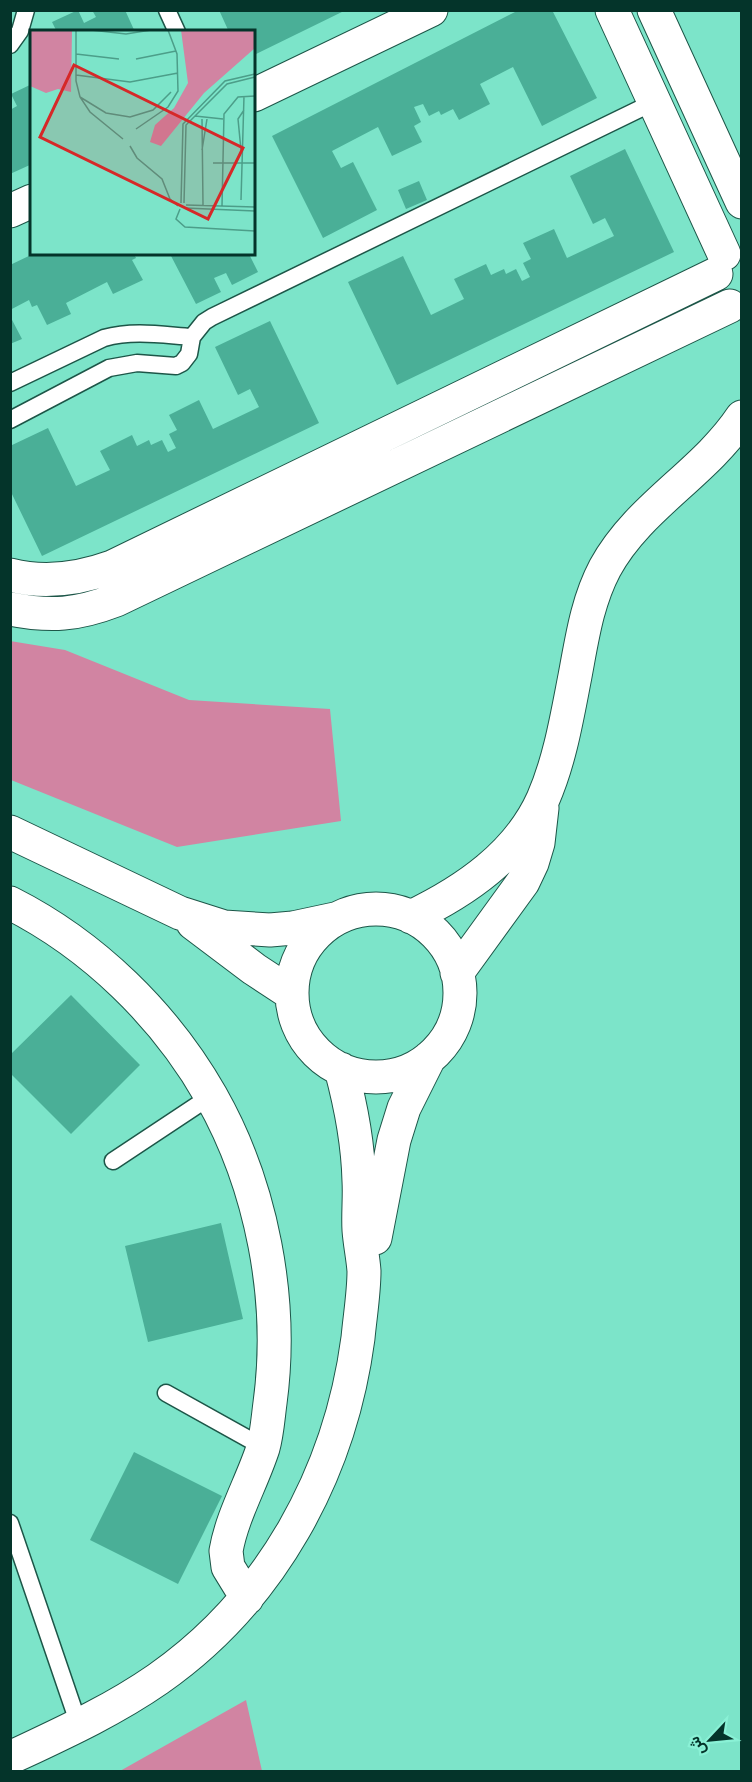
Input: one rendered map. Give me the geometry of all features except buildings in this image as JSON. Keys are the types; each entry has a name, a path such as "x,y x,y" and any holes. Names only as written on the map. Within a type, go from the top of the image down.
{"street":[{"path":"255,95 431,10"},
{"path":"10,609 49,615 69,614 93,609 116,600 736,309 719,292 727,257 612,10"},
{"path":"654,10 741,202"},
{"path":"10,211 30,202"},
{"path":"10,575 39,580 60,580 112,567 727,257"},
{"path":"457,973 523,882 532,863 538,843 543,800 557,761 586,617 594,591 606,567 620,544 638,523 712,454 730,435 741,417"},
{"path":"411,917 453,895 492,866 509,850 543,800"},
{"path":"10,832 180,913 224,927 293,928 338,918 355,911 374,909 392,911 411,917 426,926 451,956 457,973 459,992 458,1011 452,1029 442,1045 429,1058 413,1068 396,1075 368,1077 341,1069 324,1060 311,1047 301,1031 294,1013 292,994 299,957 316,935 338,918"},
{"path":"12,909 55,930 92,957 127,987 158,1021 186,1057 211,1096 231,1136 247,1179 260,1222 268,1267 273,1311 274,1356 263,1446 226,1551 228,1567 247,1598"},
{"path":"180,913 216,942 292,994"},
{"path":"10,1758 123,1702 159,1679 192,1653 247,1598 292,1535 329,1458 344,1413 354,1366 364,1271 376,1232 394,1140 405,1108 429,1058"},
{"path":"341,1069 356,1139 359,1230 364,1271"},
{"path":"356,1139 394,1140"}],"lane":[{"path":"10,45 20,31 26,10"},
{"path":"167,10 176,30"},
{"path":"10,420 109,368 137,363 176,366 182,363 189,354 192,337 212,316 654,102"},
{"path":"10,383 104,338 119,334 137,332 192,337"},
{"path":"113,1161 211,1096"},
{"path":"166,1393 263,1446"},
{"path":"10,1523 79,1725"}],"shaded area":[{"path":"10,641 65,650 189,700 330,709 341,821 177,847 11,780"},
{"path":"246,1700 262,1771 120,1771"}]}
